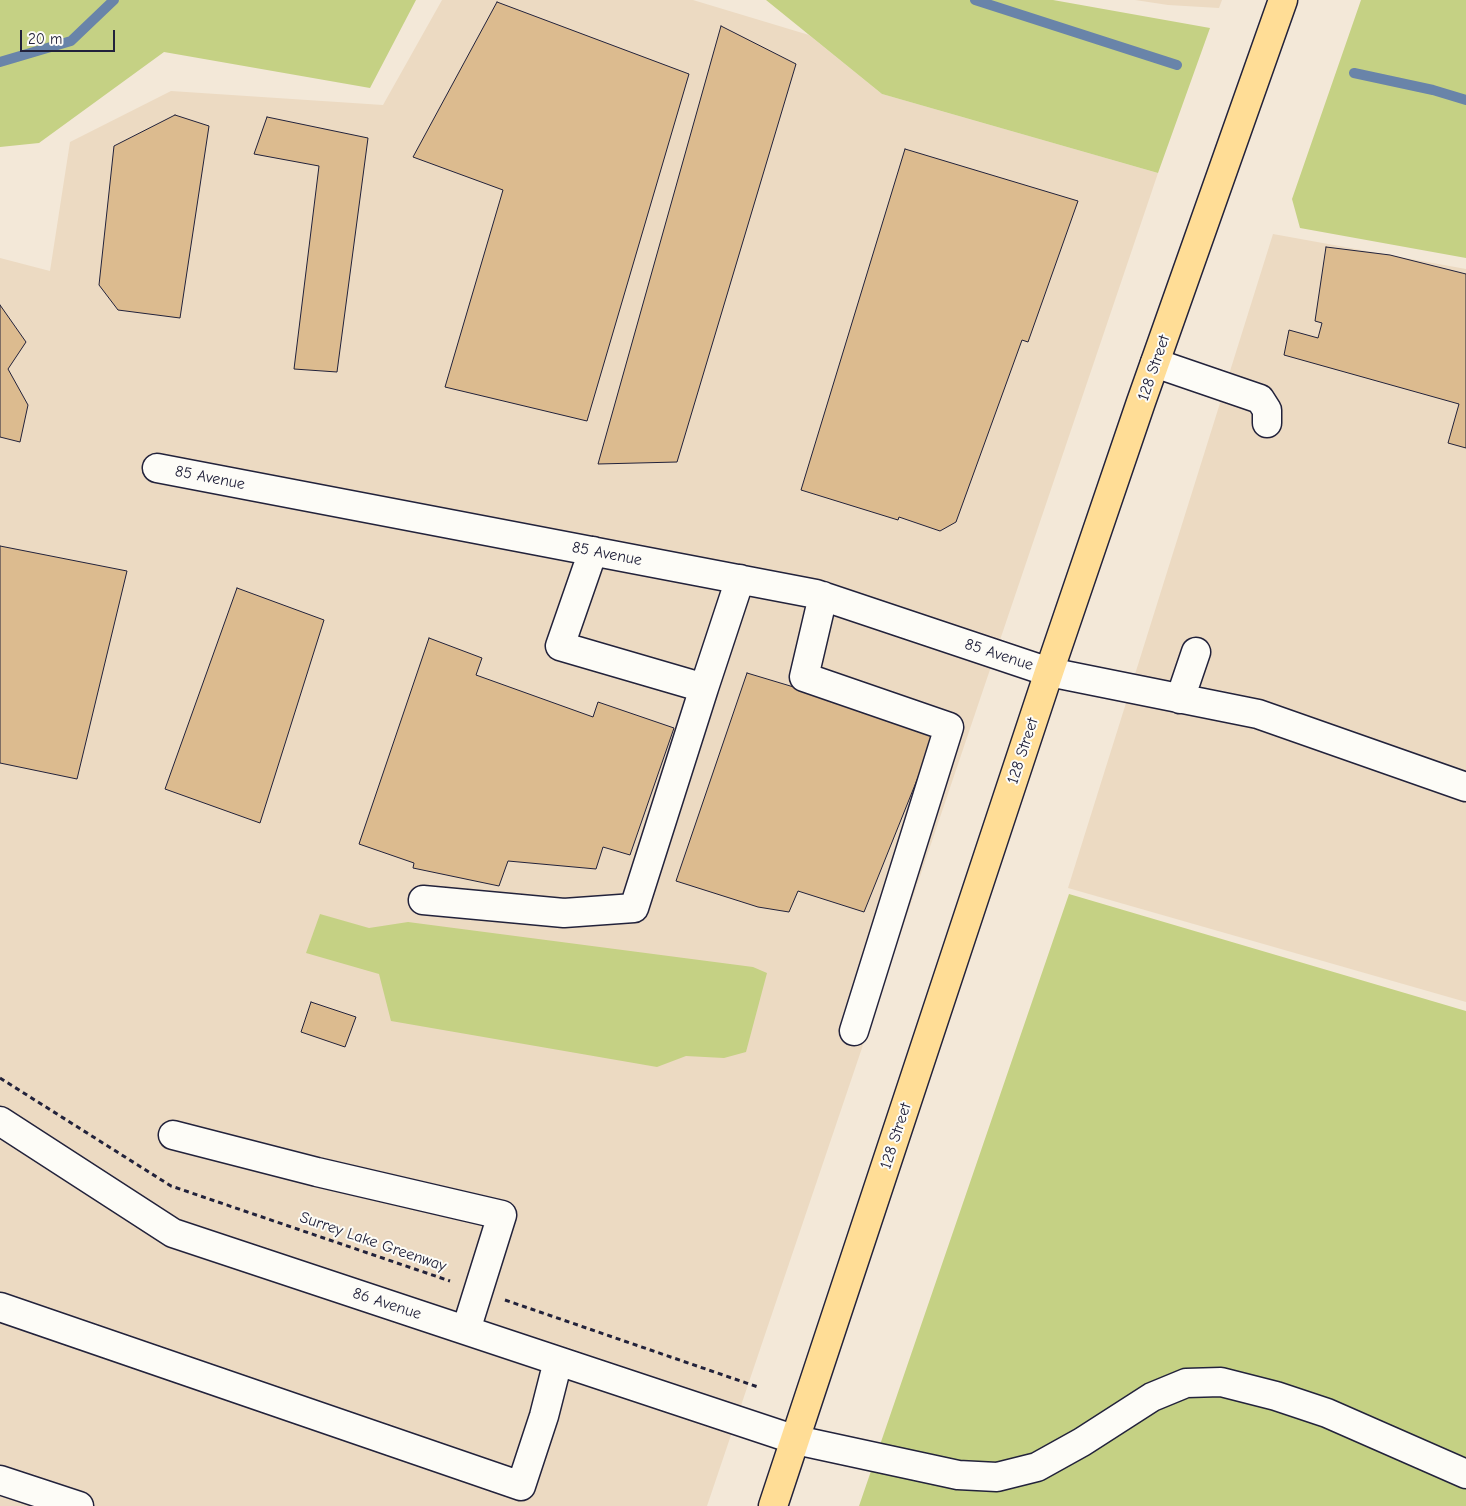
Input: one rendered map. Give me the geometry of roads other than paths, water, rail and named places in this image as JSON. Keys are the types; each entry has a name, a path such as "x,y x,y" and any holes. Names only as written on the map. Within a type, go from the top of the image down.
{"main road":[{"name":"128 Street","path":"773,1506 1049,672 1155,363 1283,0"}],"street":[{"path":"1155,363 1260,399 1267,410 1267,423"},
{"name":"85 Avenue","path":"157,468 823,596 1049,672 1258,714 1466,787"},
{"path":"593,551 560,646 704,688"},
{"path":"423,900 564,914 634,908 740,579"},
{"path":"823,596 804,677 949,727 854,1031"},
{"path":"1180,699 1196,652"},
{"name":"86 Avenue","path":"0,1121 173,1232 796,1440 958,1475 997,1477 1037,1467 1082,1442 1152,1397 1186,1383 1221,1382 1276,1396 1327,1413 1466,1474"},
{"path":"173,1135 327,1174 502,1215 466,1330"},
{"path":"0,1307 521,1486 544,1416 558,1361"},
{"path":"0,1480 79,1506"}],"waterway":[{"path":"0,62 71,41 114,0"},
{"path":"975,0 1177,65"},
{"path":"1354,73 1433,90 1466,100"}]}
